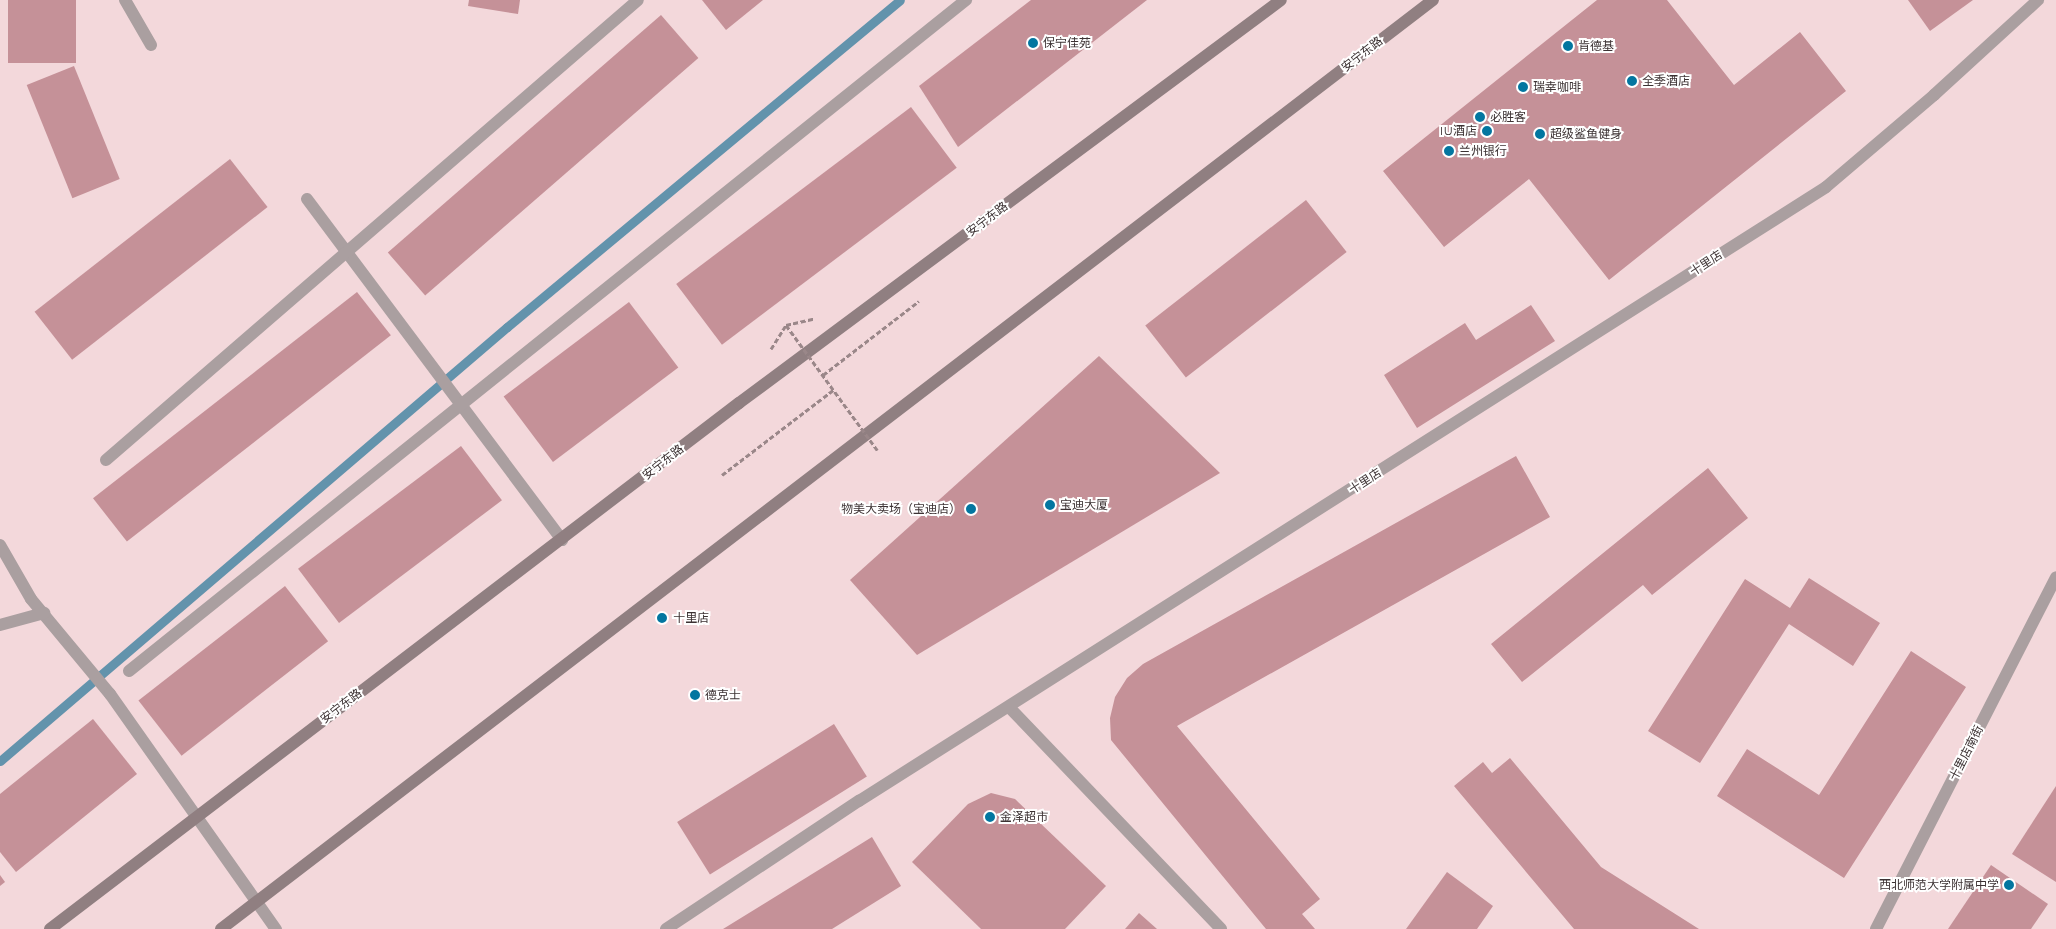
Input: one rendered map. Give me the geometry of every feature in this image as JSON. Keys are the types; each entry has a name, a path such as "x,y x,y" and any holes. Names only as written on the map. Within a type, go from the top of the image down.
{"main road":[{"name":"安宁东路","path":"50,929 196,815 562,540 739,403 1281,0"},
{"name":"安宁东路","path":"221,929 1432,0"}],"street":[{"path":"125,0 151,45"},
{"path":"106,460 638,0"},
{"path":"129,671 459,401 966,0"},
{"name":"十里店","path":"666,929 1009,707 1826,187 1934,95 2038,0"},
{"path":"307,199 562,540"},
{"path":"0,545 31,599 88,664 196,815 256,904 276,929"},
{"name":"十里店南街","path":"1876,929 2056,577"},
{"path":"0,625 44,613"},
{"path":"1009,707 1221,929"}],"path":[{"path":"823,376 919,301"},
{"path":"786,325 877,450"},
{"path":"722,476 833,390"}],"building":[{"path":"8,0 76,0 76,63 8,63"},
{"path":"469,0 520,0 518,14 468,6"},
{"path":"702,0 763,0 726,30"},
{"name":"保宁佳苑","path":"1031,0 1147,0 958,147 919,86"},
{"path":"1597,0 1667,0 1734,85 1800,32 1846,91 1609,280 1529,179 1444,247 1383,171"},
{"path":"1908,0 1973,0 1930,31"},
{"path":"661,15 698,58 425,296 388,252"},
{"path":"74,66 120,179 72,198 27,85"},
{"path":"911,107 957,168 722,345 676,284"},
{"path":"230,159 268,207 72,360 35,312"},
{"path":"1306,200 1347,252 1186,378 1145,326"},
{"path":"357,292 391,335 127,542 93,498"},
{"path":"629,302 678,367 553,462 504,396"},
{"path":"1531,305 1555,341 1417,428 1384,375 1465,323 1476,340"},
{"name":"宝迪大厦","path":"1099,356 1220,473 917,655 850,580"},
{"path":"461,446 502,500 339,623 298,569"},
{"path":"1516,456 1550,517 1177,726 1320,899 1302,914 1315,929 1266,929 1111,740 1110,718 1115,697 1127,678 1143,664"},
{"path":"1708,468 1748,518 1652,595 1643,585 1522,682 1491,644"},
{"path":"1809,578 1880,623 1853,666 1789,624 1700,763 1648,731 1745,579 1790,608"},
{"path":"285,586 328,641 182,756 138,701"},
{"path":"1911,651 1966,687 1844,878 1717,796 1747,749 1819,795"},
{"path":"93,719 137,774 16,872 0,852 0,794"},
{"path":"834,724 867,777 710,875 677,822"},
{"path":"1510,758 1601,867 1699,929 1574,929 1454,786 1483,762 1492,773"},
{"path":"2056,786 2056,882 2012,854"},
{"path":"991,793 1015,799 1106,886 1065,929 981,929 912,862 968,804"},
{"path":"872,837 901,886 832,929 723,929"},
{"path":"1991,865 2048,904 2031,929 1948,929"},
{"path":"1447,872 1493,906 1477,929 1406,929"},
{"path":"0,875 5,882 0,886"},
{"path":"1139,913 1157,929 1125,929"}],"waterway":[{"path":"0,761 507,327 900,0"}],"place":[{"name":"保宁佳苑","path":"1033,43"},
{"name":"肯德基","path":"1568,46"},
{"name":"全季酒店","path":"1632,81"},
{"name":"瑞幸咖啡","path":"1523,87"},
{"name":"必胜客","path":"1480,117"},
{"name":"IU酒店","path":"1487,131"},
{"name":"超级鲨鱼健身","path":"1540,134"},
{"name":"兰州银行","path":"1449,151"},
{"name":"宝迪大厦","path":"1050,505"},
{"name":"物美大卖场（宝迪店）","path":"971,509"},
{"name":"十里店","path":"662,618"},
{"name":"德克士","path":"695,695"},
{"name":"金泽超市","path":"990,817"},
{"name":"西北师范大学附属中学","path":"2009,885"}]}
